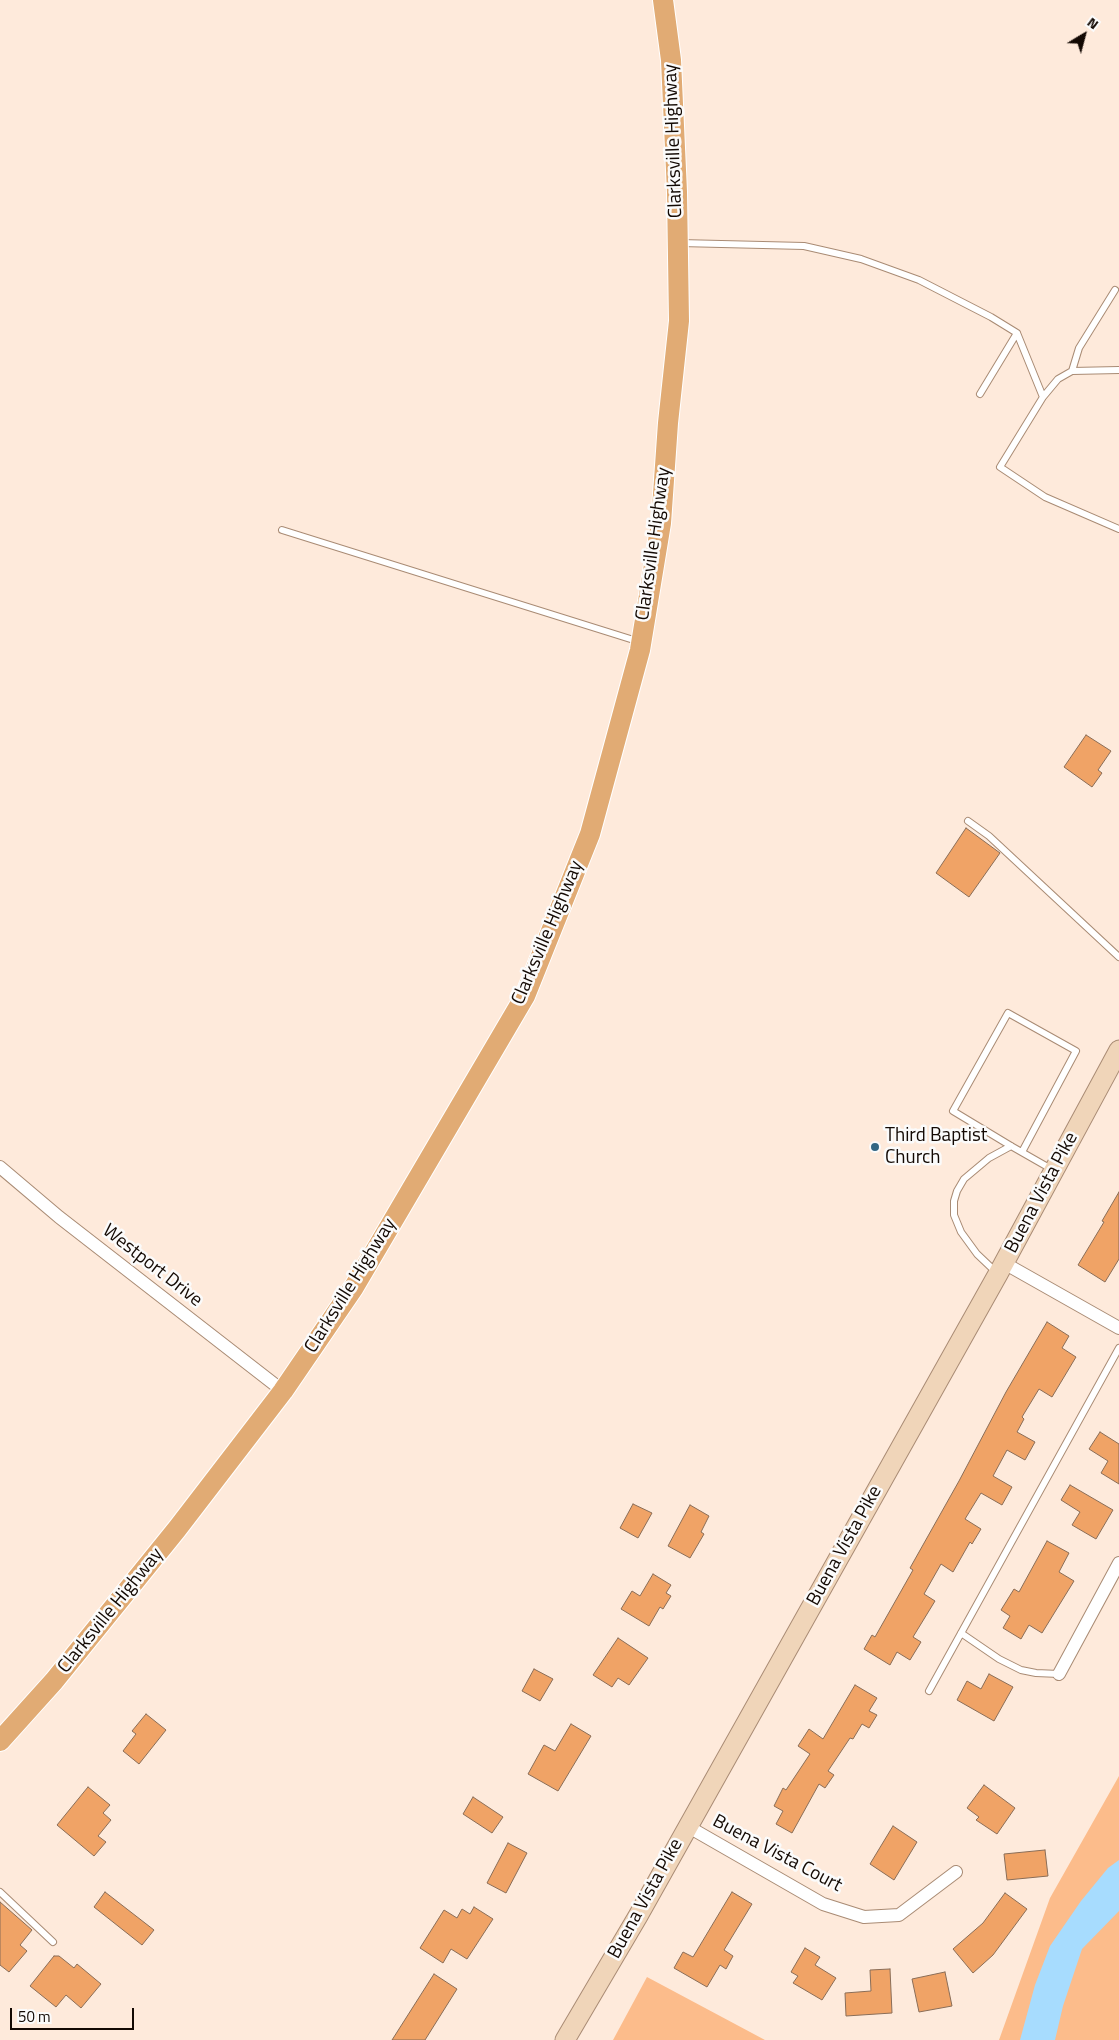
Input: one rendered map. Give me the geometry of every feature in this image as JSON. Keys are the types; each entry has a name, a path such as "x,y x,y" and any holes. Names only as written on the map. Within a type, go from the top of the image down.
{"main road":[{"name":"Clarksville Highway","path":"0,1741 54,1681 172,1534 283,1391 354,1287 525,996 590,834 641,643 661,523 668,423 679,321 671,60 663,0"},
{"name":"Buena Vista Pike","path":"566,2040 1001,1269 1119,1050"}],"street":[{"name":"Westport Drive","path":"0,1167 59,1218 283,1391"},
{"path":"1001,1269 1119,1328"},
{"path":"1059,1674 1119,1564"},
{"name":"Buena Vista Court","path":"687,1826 823,1904 864,1917 899,1915 956,1872"}],"lane":[{"path":"678,243 804,246 861,259 918,280 991,317 1017,333 1029,367 1043,397"},
{"path":"1072,371 1079,348 1115,290"},
{"path":"980,394 1017,333"},
{"path":"1119,370 1072,371 1058,379 1043,397 1000,467 1046,498 1119,529"},
{"path":"282,530 641,643"},
{"path":"968,821 989,836 1119,957"},
{"path":"1022,1152 1076,1051 1008,1012 953,1111 1010,1146 1054,1171"},
{"path":"1001,1269 977,1254 961,1232 954,1215 954,1201 964,1179 989,1158 1010,1146"},
{"path":"929,1691 1119,1348"},
{"path":"961,1633 999,1659 1021,1670 1059,1674"},
{"path":"0,1892 53,1942"}],"shaded area":[{"path":"1119,1776 1119,2040 999,2040 1050,1898"},
{"path":"647,1977 765,2040 613,2040"}],"water":[{"path":"1119,1860 1119,1911 1082,1949 1063,2006 1055,2040 1020,2040 1035,1985 1050,1946 1081,1901 1108,1868"}],"building":[{"path":"1086,735 1111,751 1098,770 1102,773 1092,787 1064,767"},
{"path":"966,828 1000,853 969,897 936,873"},
{"path":"1119,1192 1119,1259 1105,1282 1078,1265 1104,1222 1102,1221"},
{"path":"1047,1322 1069,1336 1062,1348 1076,1357 1052,1397 1039,1389 1022,1417 1024,1419 1017,1432 1035,1442 1025,1460 1007,1450 993,1476 1012,1487 1002,1505 981,1493 965,1519 981,1529 972,1544 970,1542 953,1572 941,1564 924,1594 935,1601 913,1637 921,1642 910,1660 897,1652 890,1665 864,1649 872,1635 875,1637 913,1570 910,1568 1006,1392"},
{"path":"1100,1432 1119,1444 1119,1484 1101,1473 1108,1461 1089,1449"},
{"path":"1070,1485 1113,1510 1096,1539 1072,1525 1080,1512 1061,1500"},
{"path":"633,1504 652,1513 638,1538 620,1528"},
{"path":"690,1505 709,1516 701,1532 704,1534 690,1558 668,1546"},
{"path":"1047,1541 1069,1553 1059,1572 1074,1581 1042,1633 1029,1625 1021,1639 1003,1628 1010,1616 1001,1610 1014,1589 1019,1592"},
{"path":"653,1574 671,1585 666,1593 671,1596 663,1609 660,1607 649,1626 621,1609 632,1591 640,1596"},
{"path":"618,1638 648,1658 629,1685 618,1678 612,1687 593,1675"},
{"path":"534,1669 553,1679 540,1701 522,1691"},
{"path":"989,1674 1013,1687 994,1721 957,1700 967,1681 981,1689"},
{"path":"855,1685 877,1698 869,1711 877,1715 869,1728 862,1724 853,1739 850,1738 828,1771 834,1775 825,1788 819,1784 792,1833 776,1824 783,1811 774,1806 783,1788 786,1790 810,1754 798,1746 809,1729 823,1739"},
{"path":"146,1714 166,1730 139,1764 123,1751 136,1734 132,1731"},
{"path":"571,1724 591,1736 558,1791 528,1774 544,1745 555,1751"},
{"path":"984,1785 1015,1808 997,1834 976,1820 979,1817 967,1808"},
{"path":"88,1787 110,1805 103,1813 111,1820 98,1836 106,1842 94,1856 57,1825"},
{"path":"473,1797 503,1817 492,1833 463,1814"},
{"path":"893,1826 917,1842 894,1880 870,1864"},
{"path":"508,1843 527,1853 506,1893 487,1883"},
{"path":"1045,1850 1048,1876 1007,1880 1004,1854"},
{"path":"105,1892 154,1930 142,1945 94,1907"},
{"path":"732,1892 752,1904 724,1950 733,1956 726,1969 720,1965 707,1987 674,1968 683,1952 693,1957"},
{"path":"1005,1893 1027,1909 993,1955 973,1973 953,1949 983,1923"},
{"path":"0,1902 32,1930 20,1945 27,1951 9,1972 0,1965"},
{"path":"474,1907 493,1919 467,1959 451,1949 443,1963 420,1948 444,1910 457,1918 462,1909 470,1914"},
{"path":"805,1948 820,1957 815,1965 836,1978 822,2000 793,1983 798,1976 791,1972"},
{"path":"54,1956 59,1956 74,1968 77,1964 101,1984 81,2008 66,1995 56,2007 30,1986"},
{"path":"890,1969 892,2013 846,2016 845,1993 871,1991 870,1970"},
{"path":"945,1972 952,2006 919,2012 912,1979"},
{"path":"434,1974 457,1989 425,2040 392,2040"}],"place":[{"name":"Third Baptist Church","path":"875,1147"}]}
